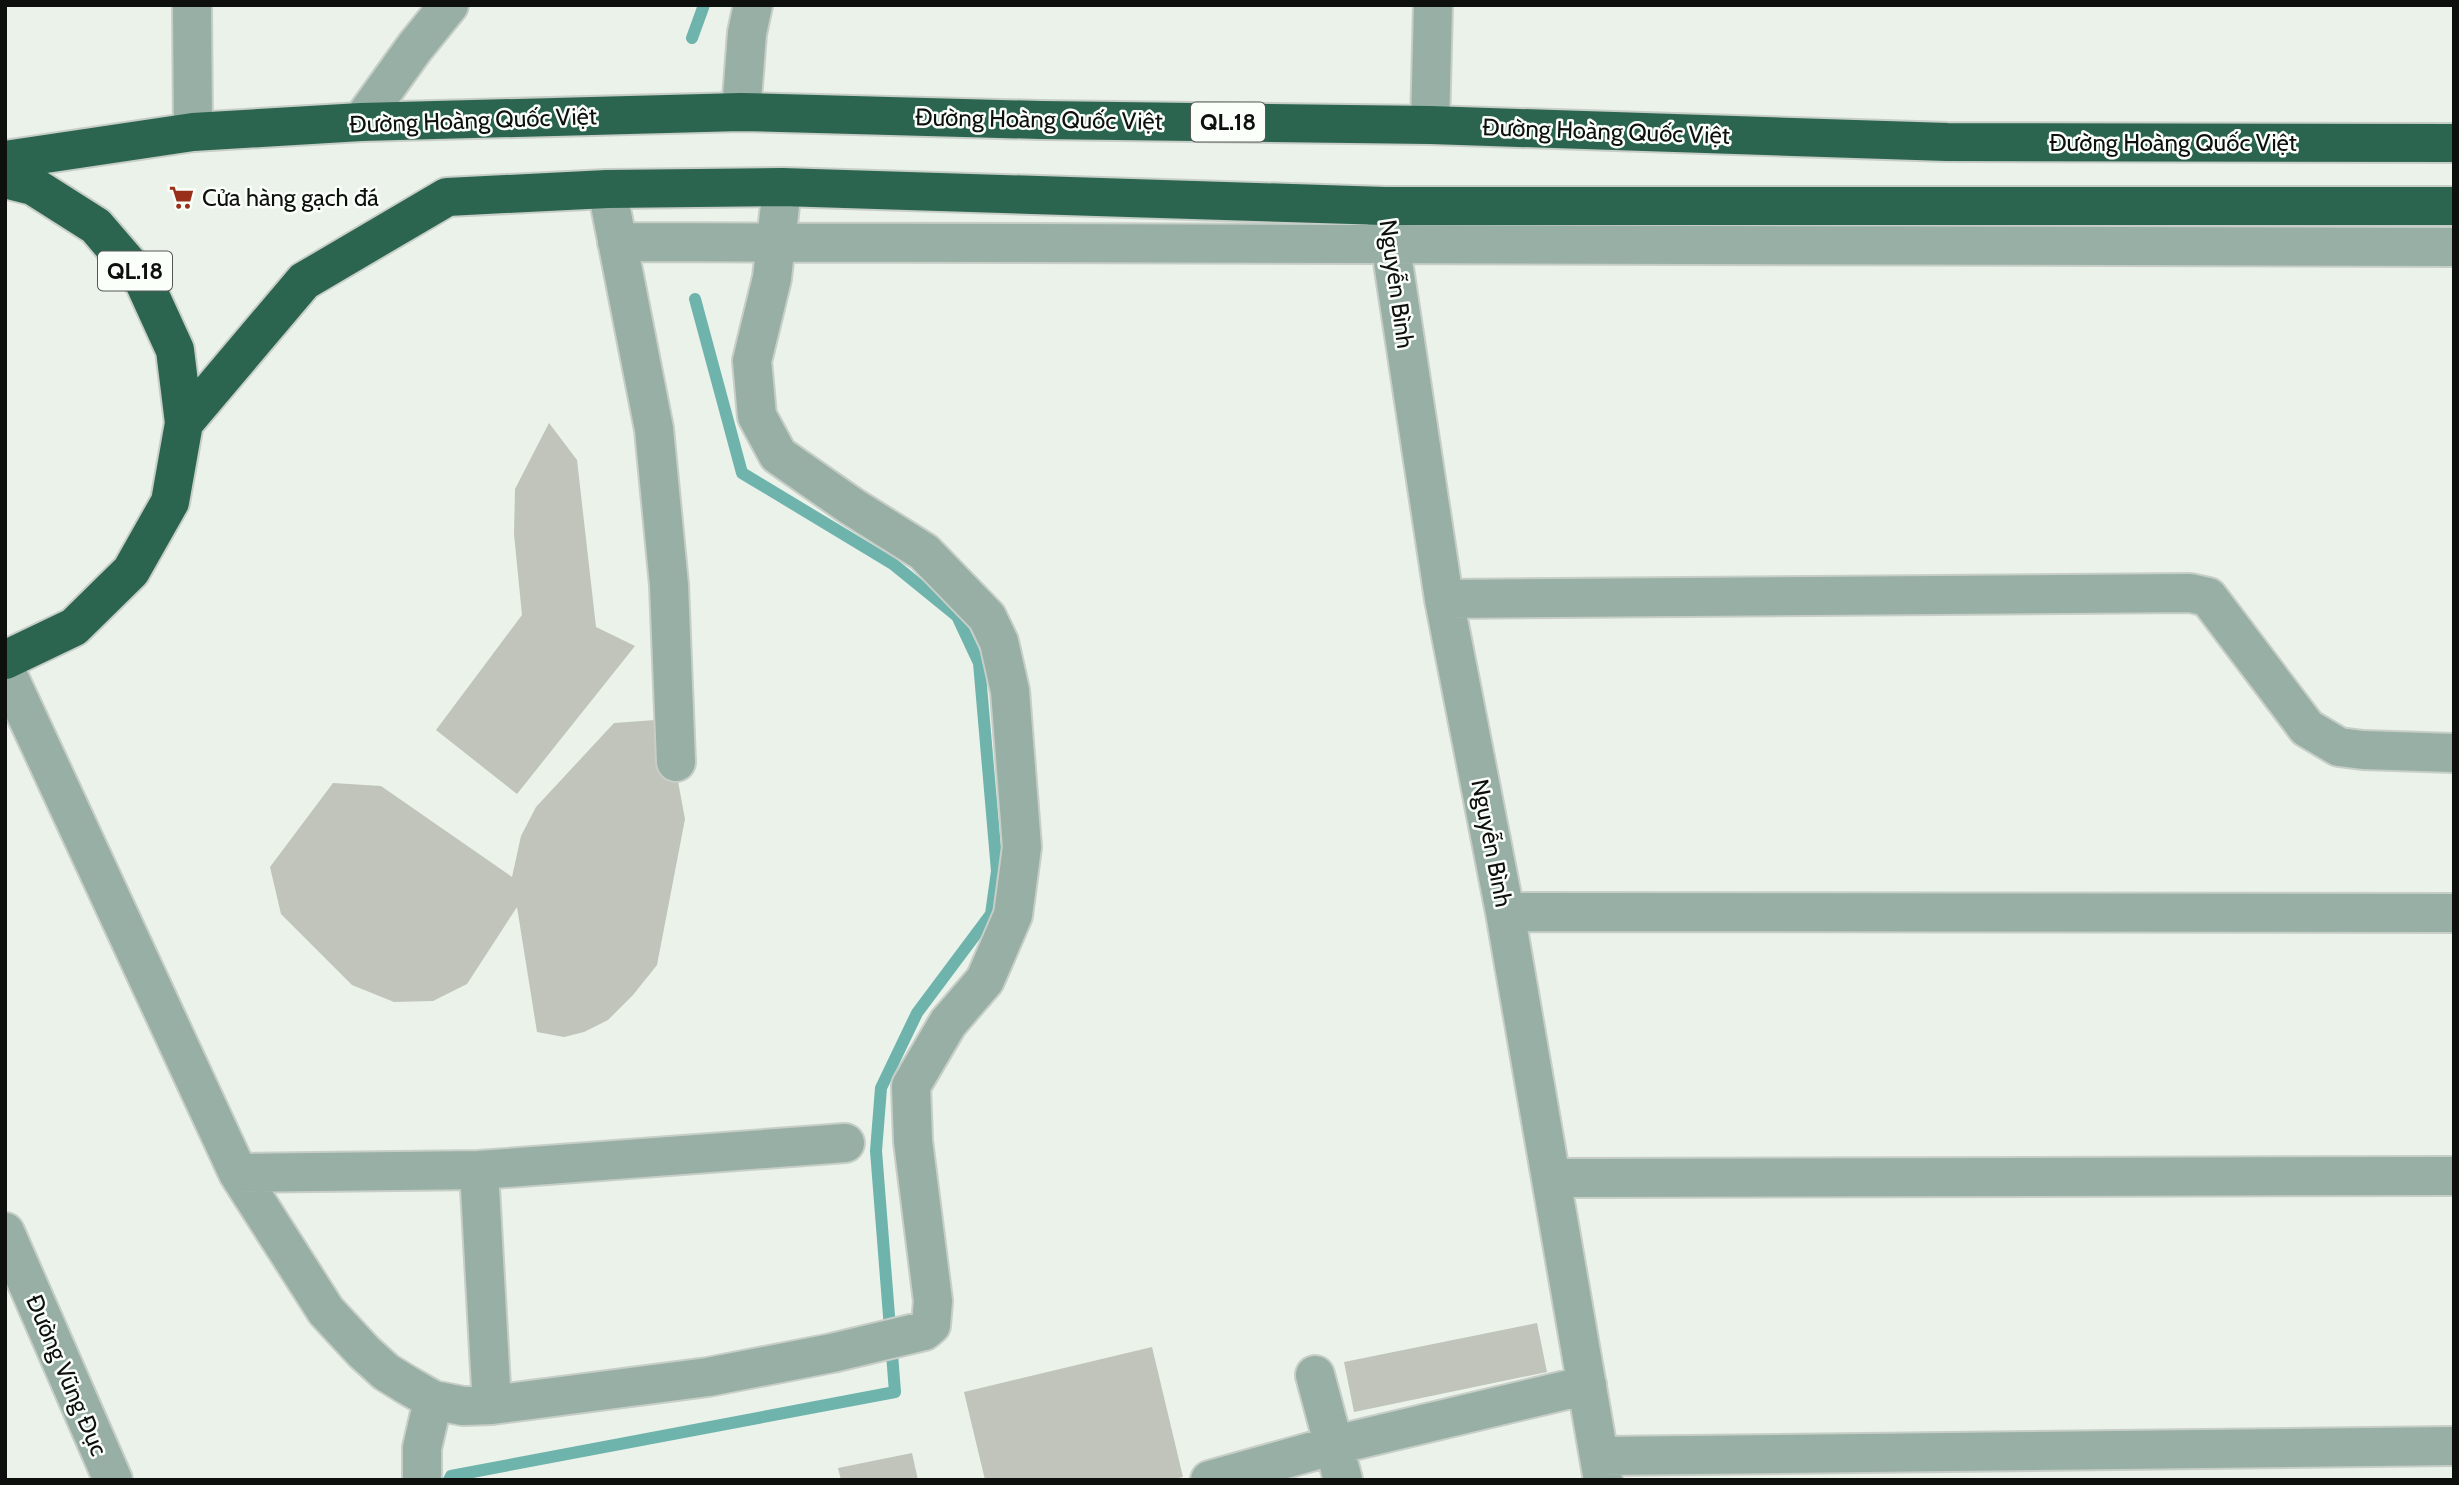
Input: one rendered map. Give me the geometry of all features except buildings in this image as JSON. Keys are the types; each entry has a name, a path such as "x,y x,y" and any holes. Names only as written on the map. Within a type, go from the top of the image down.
{"highway":[{"name":"Đường Hoàng Quốc Việt","path":"5,160 193,132 362,122 741,112 1041,120 1430,125 1947,142 2454,143"},
{"name":"QL.18","path":"5,179 33,186 96,226 144,282 175,350 184,423 170,502 131,571 74,626 5,660"},
{"path":"184,423 304,281 447,197 607,188 782,187 1385,206 2454,206"}],"street":[{"path":"192,5 193,132"},
{"path":"362,122 415,47 449,5"},
{"path":"741,112 747,33 753,5"},
{"path":"1430,125 1433,5"},
{"path":"5,669 239,1173 326,1311 386,1372 433,1400 463,1406 492,1405 708,1377 924,1331 931,1325 933,1312 913,1141 911,1086 948,1023 985,980 1013,915 1022,847 1010,691 999,642 987,617 925,552 851,506 778,455 757,416 752,361 772,278 782,187"},
{"path":"607,188 654,429 669,586 676,762"},
{"name":"Nguyễn Bình","path":"1385,206 1444,599 1506,912 1601,1468"},
{"path":"617,242 2454,247"},
{"path":"1444,599 2190,593 2208,597 2307,728 2339,747 2454,753"},
{"path":"1506,912 2454,913"},
{"path":"239,1173 479,1170 845,1143"},
{"path":"479,1170 492,1405"},
{"path":"1552,1178 2454,1176"},
{"name":"Đường Vũng Đục","path":"5,1232 113,1480"},
{"path":"1315,1375 1339,1463"},
{"path":"1210,1480 1339,1463 1587,1385"},
{"path":"422,1480 422,1448 433,1400"},
{"path":"1601,1468 2454,1446"}],"waterway":[{"path":"692,38 704,5"},
{"path":"449,1480 451,1476 895,1392 876,1151 881,1088 917,1013 991,914 997,871 979,663 957,616 893,564 742,473 695,299"}],"place":[{"name":"Cửa hàng gạch đá","path":"182,197"}]}
